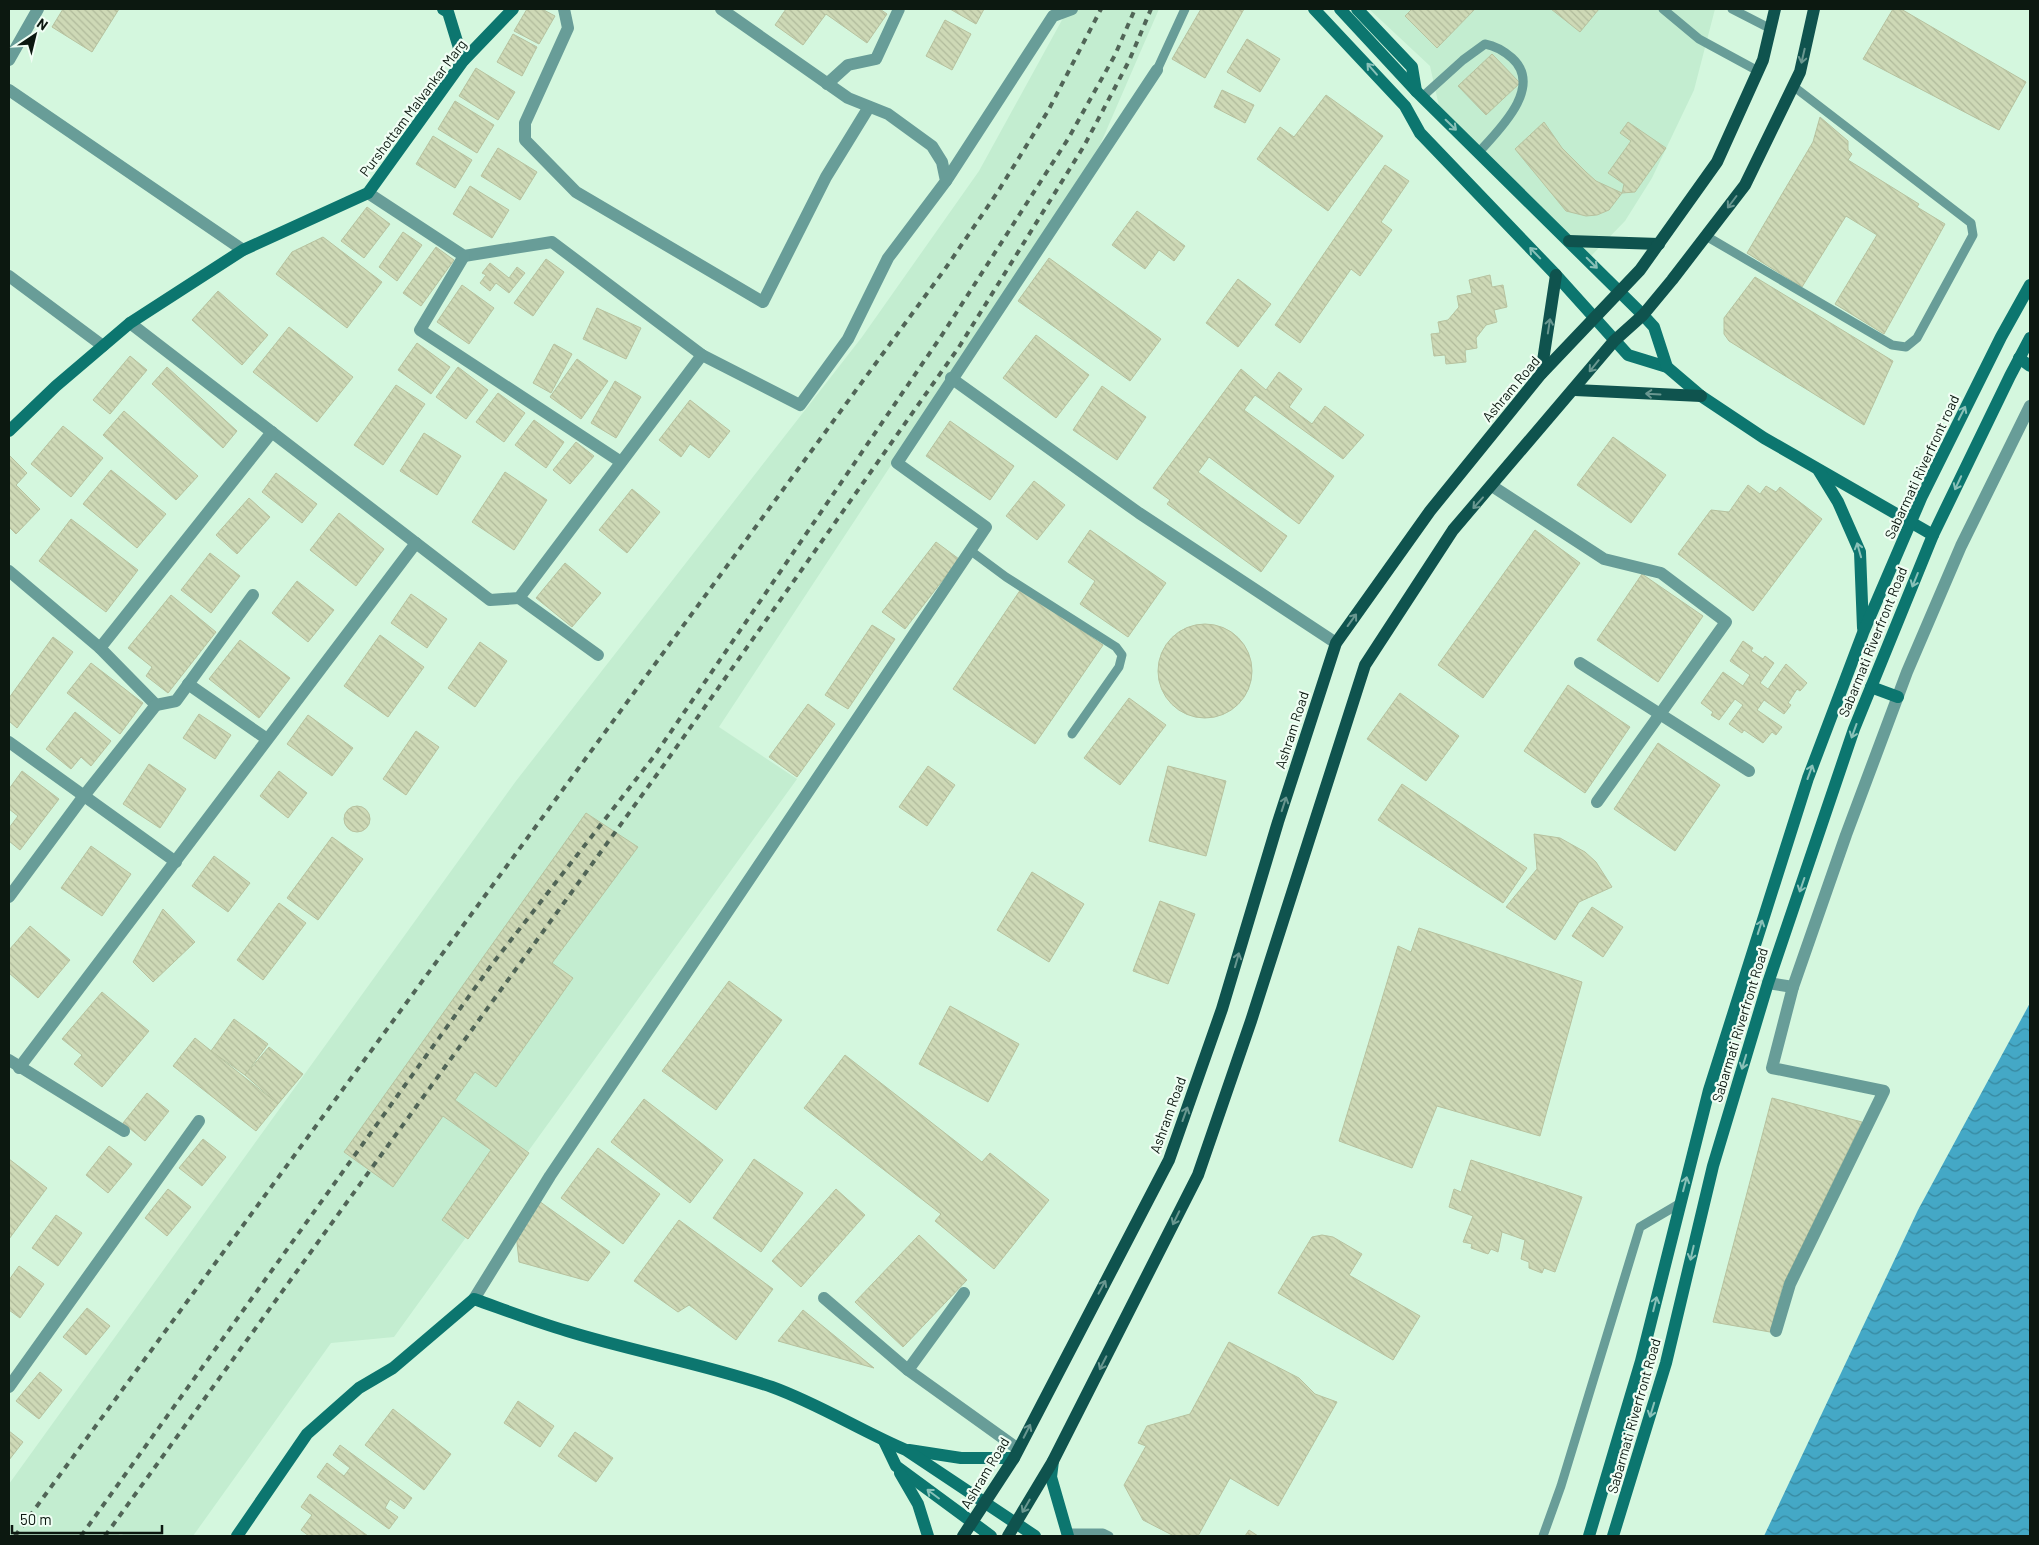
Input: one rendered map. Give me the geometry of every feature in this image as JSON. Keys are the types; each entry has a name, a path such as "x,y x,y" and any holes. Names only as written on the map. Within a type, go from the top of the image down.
{"main road":[{"name":"Ashram Road","path":"963,1536 1016,1454 1169,1160 1222,1009 1278,822 1336,643 1430,511 1541,374 1640,270 1717,162 1758,71 1775,9"},
{"path":"1008,1536 1053,1460 1198,1174 1251,1021 1365,665 1453,530 1575,390 1614,341 1643,315 1745,185 1800,72 1814,9"},
{"path":"1569,241 1659,244"},
{"path":"1541,374 1556,275"},
{"path":"1575,390 1702,396"}],"street":[{"path":"9,60 38,9"},
{"path":"443,9 448,12 463,61"},
{"name":"Purshottam Malvankar Marg","path":"9,431 56,386 130,323 243,250 368,193 463,61 513,9"},
{"path":"564,9 568,28 525,123 524,140 576,192 763,302 826,177 869,107"},
{"path":"721,9 848,98 888,114 932,146 942,162 946,181"},
{"path":"827,84 848,65 876,59 899,9"},
{"path":"368,193 464,256 552,242 702,355 800,405 848,339 888,258 946,181 1053,16 1072,9"},
{"path":"1314,9 1405,106 1420,133 1556,275 1628,355 1667,367 1702,396 1764,438 1933,535 2030,338"},
{"path":"1340,9 1419,94 1654,327 1667,367"},
{"path":"1357,9 1412,67 1419,94"},
{"path":"237,1536 307,1434 359,1388 393,1368 474,1299 565,1153 986,527 897,463 951,378 1157,70"},
{"path":"9,90 243,250"},
{"path":"464,256 420,330 621,462"},
{"path":"9,276 103,346"},
{"name":"Sabarmati Riverfront road","path":"1851,666 1863,633 1958,420 2030,284"},
{"path":"130,323 490,600 519,598 598,655"},
{"path":"519,598 702,355"},
{"path":"2019,358 2030,366"},
{"path":"951,378 1139,513 1336,643"},
{"path":"1776,1331 1790,1284 1884,1091 1772,1068 1793,987 1846,835 1898,696 1961,546 2030,406"},
{"path":"100,648 272,432"},
{"path":"1818,470 1838,502 1860,552 1863,633"},
{"path":"1492,486 1604,558 1661,573 1726,622 1597,802"},
{"name":"Sabarmati Riverfront Road","path":"1614,1536 1666,1363 1712,1166 1768,983 1854,729 1933,535"},
{"path":"124,1131 14,1064 176,862 266,739 416,543"},
{"path":"9,571 100,648 156,705"},
{"path":"9,897 156,705 176,701 252,595"},
{"path":"1580,663 1749,770"},
{"name":"Sabarmati Riverfront Road","path":"1589,1536 1641,1361 1709,1090 1808,778 1851,666"},
{"path":"188,684 266,739"},
{"path":"1871,687 1898,696"},
{"path":"9,742 176,862"},
{"path":"1768,983 1793,987"},
{"path":"9,1387 198,1121"},
{"path":"1679,1204 1702,1211"},
{"path":"908,1370 964,1293"},
{"path":"824,1298 908,1370 1016,1454"},
{"path":"474,1299 567,1332 670,1358 774,1388 831,1412 884,1441 906,1450 1035,1536"},
{"path":"884,1441 918,1504 928,1536"},
{"path":"906,1450 961,1458 1016,1454"},
{"path":"1053,1460 1051,1477 1067,1534"},
{"path":"896,1466 972,1524 991,1536"}],"lane":[{"path":"1157,70 1185,9"},
{"path":"1663,9 1699,39 1758,71"},
{"path":"1732,9 1771,29"},
{"path":"1419,94 1485,44 1498,48 1519,64 1525,77 1519,101 1496,133 1479,152"},
{"path":"1706,236 1892,345 1906,347 1917,338 1973,235 1971,223 1793,86"},
{"path":"971,550 1006,577 1116,647 1122,655 1119,667 1072,734"},
{"path":"1543,1536 1561,1486 1640,1227 1679,1204"},
{"path":"1067,1534 1103,1533 1109,1536"}],"shaded area":[{"path":"1068,9 1159,9 1100,145 719,727 797,779 394,1337 331,1343 193,1536 125,1536 120,1533 118,1536 9,1536 9,1484 516,781 862,337 979,171"},
{"path":"1369,9 1715,9 1694,90 1652,178 1625,221 1591,256 1441,115 1430,66"}],"water":[{"path":"2030,1003 2030,1536 1764,1536 1918,1210"}],"building":[{"path":"63,9 119,9 92,52 52,27"},
{"path":"527,9 542,9 555,16 539,44 514,31"},
{"path":"786,9 880,9 887,14 867,43 826,14 803,45 775,25"},
{"path":"950,9 984,9 976,24"},
{"path":"1201,9 1244,9 1205,78 1172,59"},
{"path":"1412,9 1475,9 1437,48 1405,16"},
{"path":"1551,9 1599,9 1580,32"},
{"path":"1893,9 1901,9 2026,82 1999,130 1863,59"},
{"path":"945,20 971,34 952,70 926,56"},
{"path":"513,34 537,47 522,76 497,62"},
{"path":"1247,39 1280,59 1260,92 1227,72"},
{"path":"1492,54 1520,83 1486,115 1458,86"},
{"path":"476,68 515,92 498,120 459,96"},
{"path":"1222,90 1254,105 1245,123 1214,107"},
{"path":"1326,95 1383,136 1328,211 1257,159 1280,127 1294,137"},
{"path":"455,101 494,125 477,153 438,129"},
{"path":"1820,117 1848,141 1848,150 1852,154 1848,160 1919,204 1917,207 1945,224 1884,334 1835,304 1877,235 1846,216 1802,287 1747,253 1813,142"},
{"path":"1544,122 1562,148 1586,172 1596,181 1622,193 1609,210 1597,215 1586,216 1566,211 1515,149"},
{"path":"1628,122 1666,148 1635,192 1622,193 1624,184 1608,173 1631,141 1620,133"},
{"path":"433,136 472,160 455,188 416,164"},
{"path":"498,148 537,172 520,200 481,176"},
{"path":"1385,165 1409,181 1381,222 1392,230 1360,276 1351,269 1300,343 1275,325"},
{"path":"470,186 509,210 492,238 453,214"},
{"path":"367,207 390,224 364,258 341,241"},
{"path":"1137,211 1185,246 1174,261 1159,250 1145,269 1112,245"},
{"path":"403,232 422,245 397,281 379,267"},
{"path":"323,237 382,282 347,328 276,274 292,252"},
{"path":"436,247 454,260 421,306 403,293"},
{"path":"1049,258 1161,339 1130,381 1018,301"},
{"path":"546,259 564,272 533,316 514,303"},
{"path":"490,263 509,278 517,267 525,273 509,293 496,283 490,291 480,283 486,275 482,273"},
{"path":"1490,275 1492,287 1503,285 1507,307 1494,310 1497,322 1486,325 1476,338 1477,348 1465,350 1466,362 1446,364 1445,355 1434,356 1431,334 1440,333 1438,322 1448,320 1459,307 1457,296 1472,293 1469,280"},
{"path":"1755,277 1893,361 1864,425 1729,341 1724,334 1724,318"},
{"path":"1238,279 1271,304 1238,347 1206,323"},
{"path":"462,285 494,308 469,344 437,322"},
{"path":"218,291 268,335 242,365 192,320"},
{"path":"597,308 641,328 626,359 583,339"},
{"path":"289,327 353,377 317,422 253,372"},
{"path":"1036,335 1089,375 1056,418 1003,378"},
{"path":"417,343 450,367 431,394 398,370"},
{"path":"554,344 572,354 551,393 533,383"},
{"path":"130,356 147,370 110,414 93,400"},
{"path":"577,359 608,381 581,419 550,397"},
{"path":"167,367 237,431 223,448 152,384"},
{"path":"458,367 488,390 466,419 436,397"},
{"path":"1241,369 1266,390 1279,372 1302,389 1289,407 1312,424 1325,406 1364,435 1343,459 1255,395 1244,410 1334,476 1299,524 1209,457 1198,472 1287,536 1261,572 1167,504 1170,500 1153,488"},
{"path":"615,381 641,397 616,438 591,423"},
{"path":"396,385 425,404 383,465 354,445"},
{"path":"1102,386 1146,417 1117,460 1073,430"},
{"path":"498,393 525,413 504,442 476,422"},
{"path":"690,400 730,431 709,458 690,444 681,457 659,440"},
{"path":"124,411 198,476 176,500 103,435"},
{"path":"534,420 564,442 546,468 515,445"},
{"path":"950,421 1014,466 990,500 926,456"},
{"path":"63,426 103,458 71,497 31,464"},
{"path":"424,433 461,456 437,495 400,471"},
{"path":"1613,437 1666,475 1631,523 1577,485"},
{"path":"576,442 594,456 570,484 553,470"},
{"path":"9,455 27,473 16,485 40,509 16,534 9,527"},
{"path":"111,470 166,514 137,548 83,504"},
{"path":"505,472 547,500 514,550 472,522"},
{"path":"276,473 317,504 302,523 262,492"},
{"path":"1034,481 1065,505 1037,540 1006,516"},
{"path":"1748,485 1760,494 1766,486 1776,492 1780,487 1822,519 1753,611 1678,554 1711,510 1729,512"},
{"path":"632,489 660,512 627,553 599,530"},
{"path":"249,498 270,517 237,554 216,535"},
{"path":"339,513 384,549 356,586 310,550"},
{"path":"71,519 138,570 106,612 39,561"},
{"path":"1090,530 1166,583 1128,637 1080,604 1095,581 1068,562"},
{"path":"1535,530 1580,563 1483,698 1438,665"},
{"path":"936,542 959,559 905,629 882,612"},
{"path":"210,553 240,576 211,613 181,590"},
{"path":"565,563 601,593 572,627 536,598"},
{"path":"1642,574 1703,616 1658,682 1597,640"},
{"path":"297,581 334,610 308,642 272,613"},
{"path":"1021,589 1103,645 1035,744 953,689"},
{"path":"411,594 447,619 427,648 391,623"},
{"path":"171,595 216,632 168,693 146,676 152,667 128,648"},
{"path":"1205,624 1223,628 1238,638 1248,653 1252,671 1248,689 1238,704 1223,714 1205,718 1187,714 1172,704 1162,689 1158,671 1162,653 1172,638 1187,628"},
{"path":"872,625 895,639 848,709 825,695"},
{"path":"380,635 424,667 388,717 344,686"},
{"path":"53,637 73,652 17,728 9,721 9,698"},
{"path":"240,640 290,678 259,718 209,679"},
{"path":"1743,641 1753,648 1751,651 1763,659 1765,656 1774,663 1760,683 1768,689 1786,664 1807,683 1800,691 1797,689 1788,703 1791,705 1784,714 1764,700 1757,710 1782,727 1776,735 1772,732 1763,743 1744,730 1742,733 1729,724 1743,705 1735,699 1719,720 1711,715 1713,712 1701,703 1723,672 1743,686 1750,675 1730,661"},
{"path":"480,642 507,661 475,707 448,688"},
{"path":"91,663 143,703 120,734 67,693"},
{"path":"1568,685 1630,727 1585,793 1524,751"},
{"path":"1400,693 1459,736 1426,781 1367,739"},
{"path":"1129,698 1166,725 1120,785 1084,758"},
{"path":"808,704 835,724 797,777 769,757"},
{"path":"75,712 111,741 91,766 81,757 71,769 46,749"},
{"path":"199,714 231,735 215,759 183,738"},
{"path":"308,715 353,748 332,776 287,744"},
{"path":"416,731 439,747 406,795 383,779"},
{"path":"1658,743 1720,785 1675,851 1614,809"},
{"path":"149,764 186,789 160,828 123,804"},
{"path":"928,766 955,785 927,826 899,807"},
{"path":"1168,766 1226,781 1206,856 1149,841"},
{"path":"22,771 59,799 20,850 9,841 9,828 18,816 9,809 9,789"},
{"path":"279,771 307,793 288,818 260,796"},
{"path":"1402,784 1527,868 1503,903 1378,820"},
{"path":"357,806 366,810 370,819 366,828 357,832 348,828 344,819 348,810"},
{"path":"586,813 638,847 552,963 573,978 496,1087 475,1072 455,1100 529,1153 468,1239 442,1220 491,1150 443,1116 393,1187 344,1152"},
{"path":"1534,834 1560,838 1585,852 1596,862 1612,887 1579,902 1555,940 1506,907 1537,869"},
{"path":"332,837 363,859 318,920 287,898"},
{"path":"91,846 131,874 102,916 61,888"},
{"path":"214,856 250,883 228,912 192,886"},
{"path":"1032,872 1084,904 1049,962 997,930"},
{"path":"1160,901 1195,914 1168,984 1133,971"},
{"path":"279,903 306,923 263,980 237,960"},
{"path":"1592,907 1623,927 1603,957 1572,936"},
{"path":"163,909 195,942 153,982 133,962"},
{"path":"30,926 70,960 38,998 9,973 9,950"},
{"path":"1419,928 1582,982 1540,1136 1437,1106 1412,1168 1339,1141 1398,946 1411,952"},
{"path":"729,981 782,1020 716,1110 662,1071"},
{"path":"102,992 149,1031 102,1087 74,1064 82,1055 62,1039"},
{"path":"950,1006 1019,1044 988,1102 919,1064"},
{"path":"234,1019 268,1044 245,1075 211,1051"},
{"path":"195,1038 278,1104 256,1131 173,1066"},
{"path":"269,1047 303,1074 278,1104 245,1075"},
{"path":"845,1055 982,1162 990,1153 1049,1200 994,1269 935,1221 941,1214 804,1108"},
{"path":"147,1093 169,1111 145,1141 123,1123"},
{"path":"1772,1098 1862,1122 1783,1285 1770,1332 1713,1322"},
{"path":"644,1099 723,1160 690,1203 611,1142"},
{"path":"203,1139 226,1157 202,1186 179,1168"},
{"path":"109,1146 132,1164 108,1193 86,1175"},
{"path":"598,1148 660,1194 623,1244 561,1198"},
{"path":"9,1159 47,1188 9,1239"},
{"path":"754,1159 803,1193 761,1252 713,1218"},
{"path":"1471,1160 1582,1197 1555,1272 1544,1268 1542,1273 1529,1268 1529,1262 1521,1259 1525,1240 1502,1232 1498,1252 1491,1249 1488,1254 1471,1248 1472,1244 1463,1242 1473,1216 1449,1207 1454,1189 1461,1192"},
{"path":"168,1189 191,1207 167,1236 145,1218"},
{"path":"836,1189 865,1215 801,1287 772,1261"},
{"path":"539,1201 610,1252 588,1281 519,1262 516,1233"},
{"path":"56,1215 82,1233 58,1266 32,1248"},
{"path":"679,1220 773,1289 736,1340 689,1305 678,1312 634,1281"},
{"path":"919,1235 967,1280 903,1347 855,1302"},
{"path":"1322,1235 1333,1237 1362,1254 1349,1275 1420,1316 1393,1360 1278,1293 1312,1237"},
{"path":"19,1266 44,1284 20,1318 9,1310 9,1280"},
{"path":"87,1308 110,1326 86,1355 63,1337"},
{"path":"803,1310 874,1368 778,1341"},
{"path":"1229,1342 1299,1378 1315,1394 1337,1402 1278,1506 1230,1478 1198,1536 1174,1536 1143,1520 1124,1485 1146,1446 1138,1443 1147,1426 1190,1414"},
{"path":"40,1372 62,1390 39,1419 16,1401"},
{"path":"518,1401 554,1426 540,1447 504,1423"},
{"path":"393,1409 451,1454 424,1490 365,1445"},
{"path":"9,1431 23,1442 9,1460"},
{"path":"575,1432 613,1458 596,1482 558,1456"},
{"path":"340,1445 412,1498 404,1509 390,1499 385,1508 398,1517 389,1529 317,1477 327,1463 344,1476 350,1468 333,1455"},
{"path":"310,1494 368,1536 309,1536 301,1530 312,1515 301,1507"},
{"path":"1249,1530 1258,1536 1245,1536"}],"railway":[{"path":"15,1536 945,269 997,193 1048,111 1101,9"},
{"path":"81,1536 490,967 655,755 942,335 1068,139 1115,55 1135,9"},
{"path":"105,1536 666,762 959,347 1084,146 1129,61 1151,9"}]}
